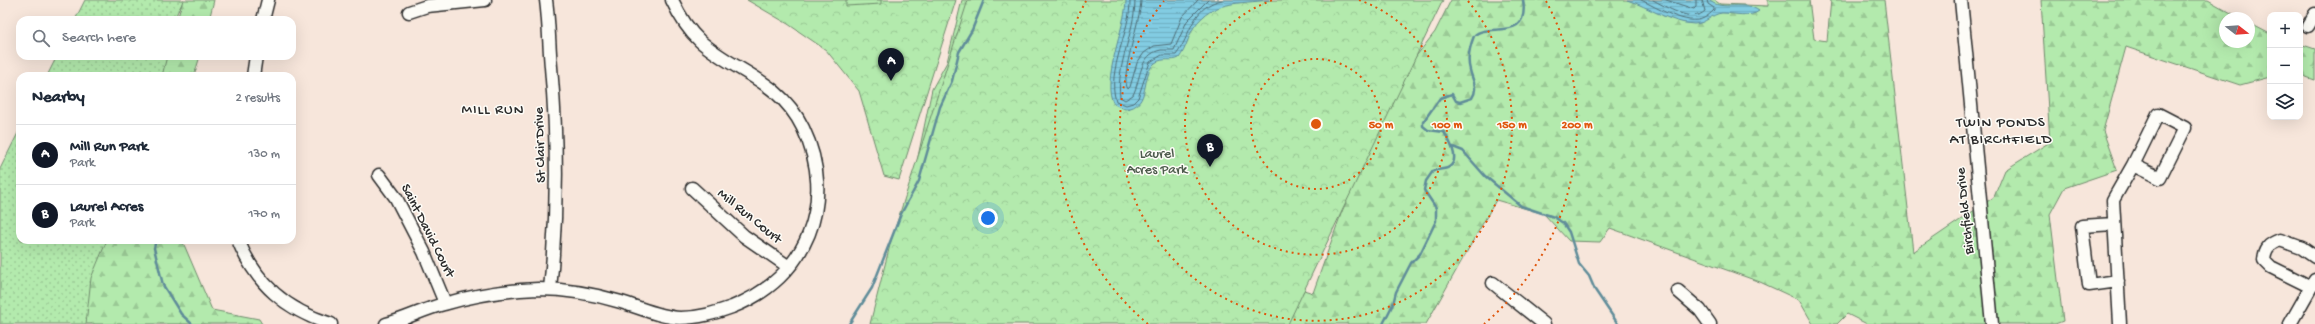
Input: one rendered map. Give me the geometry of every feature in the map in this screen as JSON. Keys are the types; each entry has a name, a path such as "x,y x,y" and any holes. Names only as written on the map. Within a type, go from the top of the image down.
{"street":[{"path":"264,16 268,0"},
{"path":"409,12 427,6 485,0"},
{"name":"St Clair Drive","path":"546,0 556,118 558,167 556,226 550,289"},
{"path":"386,324 445,303 500,293 550,289 595,295 664,316 691,318 715,313 750,300 772,286 790,267 808,238 813,225 818,198 816,169 803,128 786,103 771,88 699,40 683,22 672,0"},
{"name":"Birchfield Drive","path":"1962,0 1992,324"},
{"path":"2308,26 2315,14"},
{"path":"254,72 255,60"},
{"path":"2120,324 2113,200 2133,165 2158,114 2185,128 2160,178 2133,165"},
{"name":"Saint David Court","path":"380,175 396,198 433,269 445,303"},
{"name":"Mill Run Court","path":"692,188 744,236 790,267"},
{"path":"2114,224 2082,226 2089,285 2118,281"},
{"path":"2290,324 2313,283 2271,267 2264,260 2265,250 2271,243 2280,240 2302,248 2315,257"},
{"path":"240,244 250,266 272,292 306,315 331,324"},
{"path":"1493,283 1544,324"},
{"path":"1678,291 1700,310 1710,324"}],"green space":[{"path":"85,0 184,0 177,16 77,16"},
{"path":"183,0 214,0 210,16 178,16"},
{"path":"747,0 956,0 899,180 884,176 859,91 826,50 788,24"},
{"path":"846,0 881,0 881,4 846,6"},
{"path":"962,0 976,0 914,176 932,89 947,62"},
{"name":"Laurel Acres Park","path":"968,0 1443,0 1288,324 870,324 891,241"},
{"path":"1451,0 1714,0 1720,4 1768,6 1768,0 1809,0 1814,39 1827,41 1831,0 1884,0 1913,252 1994,197 2005,170 2050,142 2041,0 2208,0 2229,12 2219,12 2219,48 2255,48 2255,26 2267,32 2267,78 2240,85 2126,47 2103,131 2117,170 2064,188 2050,214 2063,321 2055,324 1867,324 1847,314 1837,324 1813,324 1799,300 1760,282 1610,228 1600,242 1569,241 1544,214 1496,200 1426,324 1282,324 1240,269 1313,293 1381,101 1435,32"},
{"path":"2303,45 2315,49 2315,80 2303,76"},
{"path":"55,60 175,60 174,72 49,72"},
{"path":"166,60 199,60 195,72 163,72"},
{"path":"16,137 16,244 170,244 188,324 0,324 0,169"},
{"path":"105,244 184,244 212,310 259,319 262,324 86,324 91,278"}],"water":[{"path":"1126,0 1269,0 1227,5 1210,12 1201,18 1194,27 1179,58 1173,60 1161,60 1155,63 1148,75 1139,103 1133,107 1125,109 1114,104 1110,94 1110,82"},
{"path":"1627,0 1709,0 1720,5 1747,6 1759,11 1746,15 1722,13 1698,24 1694,24 1676,21"}],"waterway":[{"path":"849,324 872,288 901,214 919,181 940,107 952,81 959,52 972,30 984,0"},
{"path":"1383,324 1393,304 1396,292 1411,263 1420,254 1436,221 1436,208 1424,190 1426,181 1433,171 1447,168 1454,160 1453,150 1444,132 1428,130 1423,126 1423,122 1440,98 1452,94 1456,101 1460,102 1472,98 1475,87 1469,66 1469,57 1474,36 1480,32 1488,30 1514,27 1520,22 1523,14 1523,0"},
{"path":"1453,147 1463,151 1485,176 1521,206 1554,217 1563,223 1569,232 1579,264 1589,276 1595,290 1618,324"},
{"path":"155,244 154,248 163,285 181,314 192,324"}],"place":[{"name":"Mill Run Park","path":"891,81"},
{"name":"Laurel Acres","path":"1210,167"}],"district":[{"name":"MILL RUN","path":"493,110"},
{"name":"TWIN PONDS AT BIRCHFIELD","path":"2001,132"}]}
